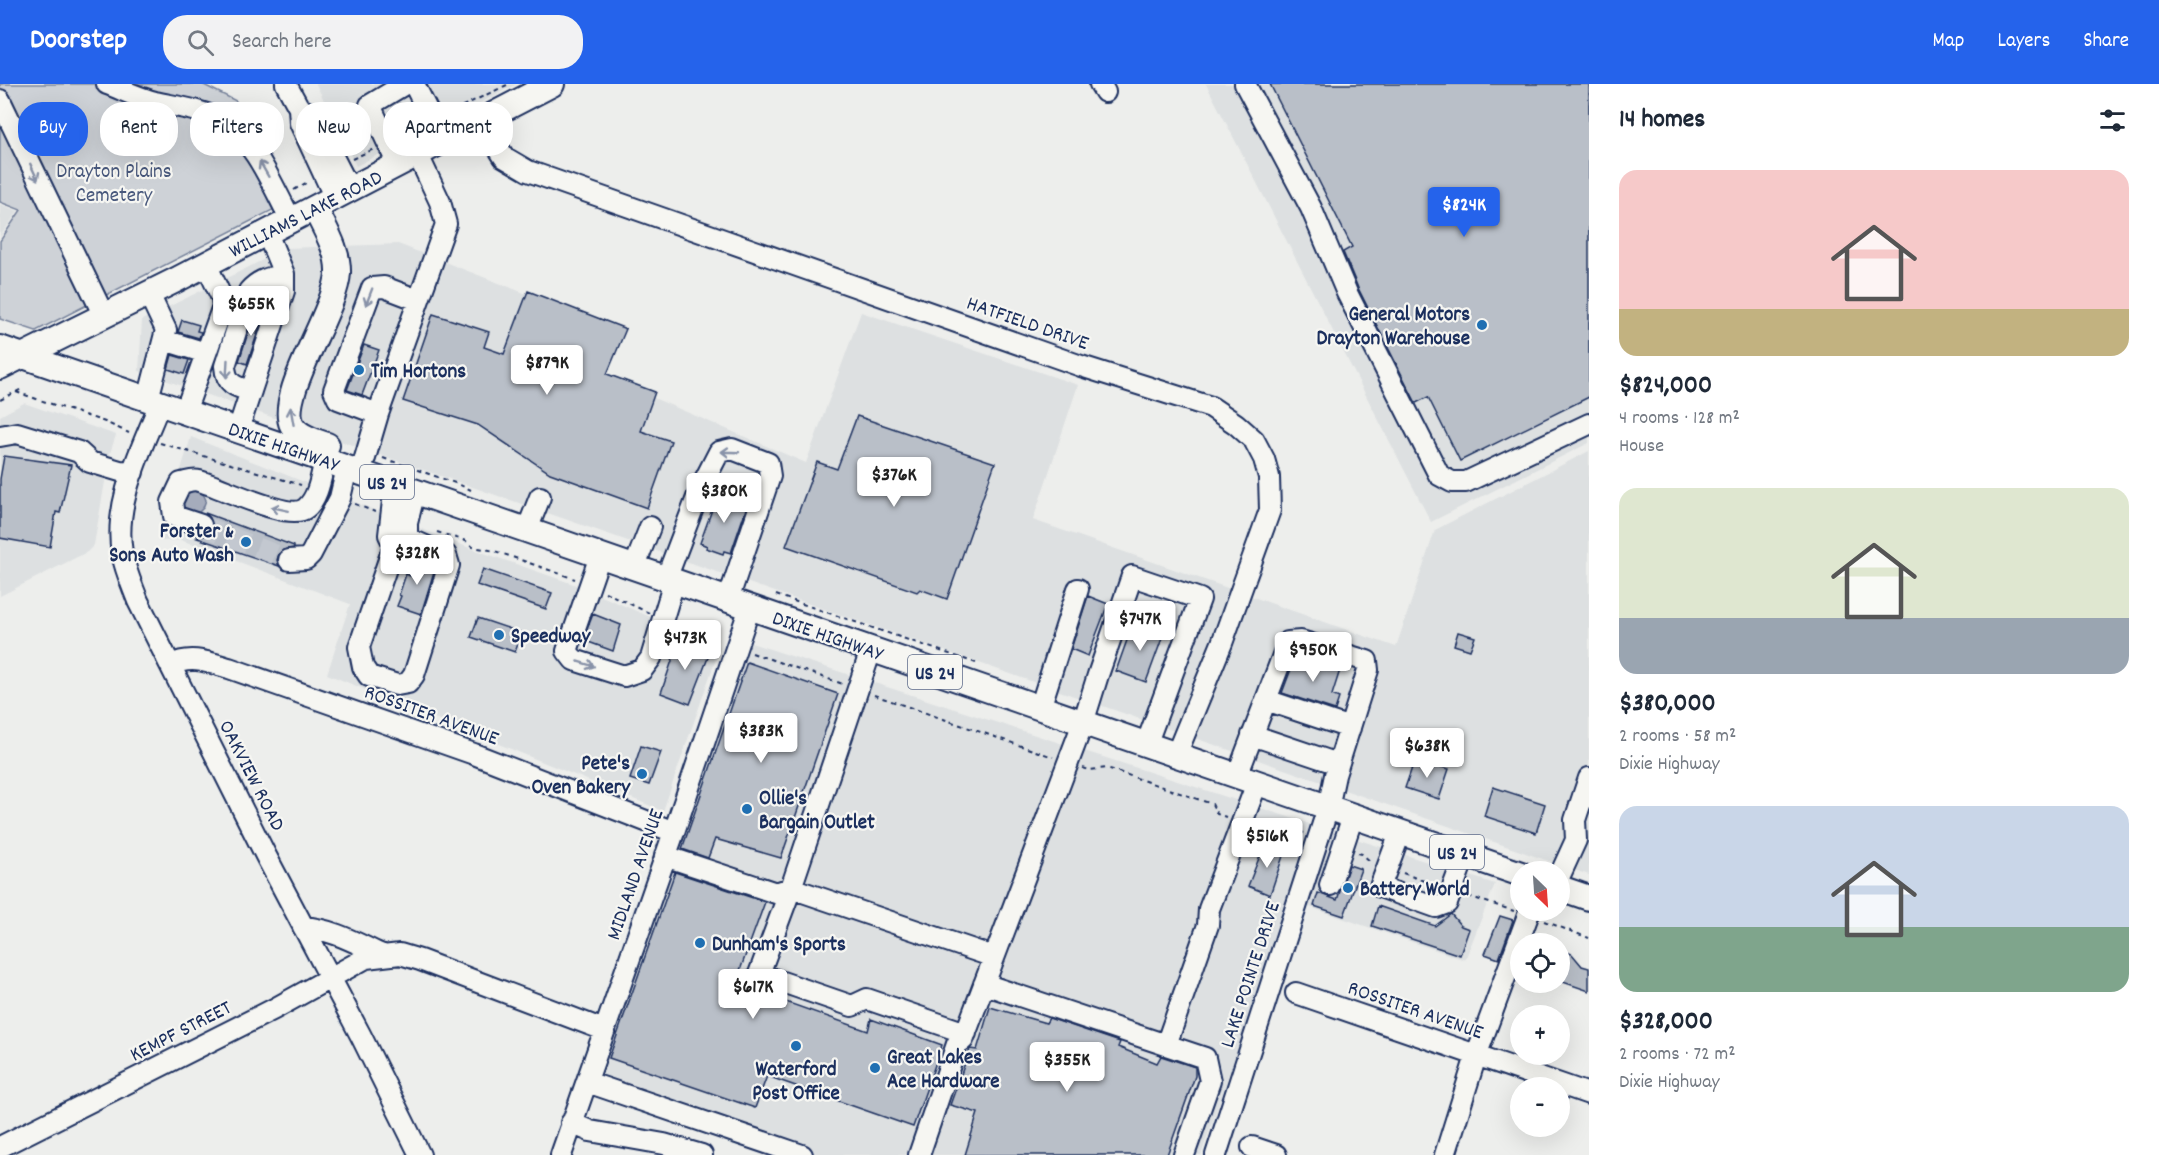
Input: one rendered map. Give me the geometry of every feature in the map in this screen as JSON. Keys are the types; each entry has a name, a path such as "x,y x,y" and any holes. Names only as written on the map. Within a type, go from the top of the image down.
{"main road":[{"name":"WILLIAMS LAKE ROAD","path":"513,105 552,84"},
{"name":"WILLIAMS LAKE ROAD","path":"0,367 149,294 416,156"},
{"path":"333,199 338,272 334,294 303,368 289,412 292,424 299,433 346,462 465,495 486,516"},
{"name":"DIXIE HIGHWAY","path":"0,348 238,430 346,462 405,487 526,530 597,568 634,568 1510,870"},
{"path":"1570,891 1589,898"}],"street":[{"path":"107,84 154,102 186,108 225,122 244,139 257,158 291,220"},
{"path":"286,84 299,108 311,114 333,199"},
{"path":"201,525 174,516 172,502 181,483 196,480 275,508 298,512 307,508 318,490 346,462 378,414 446,224 440,202 370,105 405,84"},
{"path":"414,84 423,102"},
{"path":"1245,84 1311,208 1347,293 1438,475 1452,482 1466,482 1589,424"},
{"path":"0,100 104,316"},
{"name":"HATFIELD DRIVE","path":"503,156 528,171 1070,362 1211,407 1254,440 1264,459 1269,477 1270,510 1222,644 1176,755"},
{"path":"238,430 284,291 284,274 267,233"},
{"path":"186,412 223,306 222,298 206,264"},
{"path":"251,391 231,384 226,379 225,366 249,291 255,284 265,279 284,274"},
{"path":"378,414 338,399 334,390 372,288 384,287 418,300"},
{"path":"149,294 166,330 164,340 206,353"},
{"name":"OAKVIEW ROAD","path":"164,340 154,401 121,519 122,553 138,601 420,1155"},
{"path":"0,436 17,433 79,452 90,462 120,471 134,471"},
{"name":"MIDLAND AVENUE","path":"561,1155 736,647 739,604 770,476 768,463 732,449 719,452 701,487 670,581"},
{"path":"289,560 306,559 311,554 340,498 346,462"},
{"path":"400,542 446,555 449,565 414,675 408,683 397,685 369,676 363,668 359,647 407,523 405,487"},
{"path":"526,530 540,497"},
{"path":"634,568 650,527"},
{"path":"597,568 567,651 574,660 624,676 642,670 651,658 665,611 670,581"},
{"path":"919,1155 957,1044 963,1040 966,1033 1083,723 1132,576 1200,599 1146,745"},
{"path":"1040,708 1078,589"},
{"name":"LAKE POINTE DRIVE","path":"1216,1155 1319,838 1338,764 1368,670 1367,662 1301,641 1288,642 1266,700"},
{"path":"871,650 791,888 759,974 852,1006 867,999 966,1033"},
{"name":"ROSSITER AVENUE","path":"171,665 181,660 200,660 228,668 474,754 674,832"},
{"path":"1166,1045 1208,925 1209,909 1243,821 1252,735 1266,700 1350,728"},
{"path":"1252,735 1338,764"},
{"path":"1569,861 1582,840 1575,820 1589,778"},
{"path":"1330,885 1353,816"},
{"path":"1400,833 1380,887 1436,906 1447,903 1465,855"},
{"path":"665,856 777,893 791,888 994,957"},
{"path":"1445,1155 1476,1056 1528,921"},
{"name":"KEMPF STREET","path":"303,927 319,928 338,934 382,955"},
{"name":"KEMPF STREET","path":"0,1147 119,1089 366,958 400,954 420,960 604,1030"},
{"path":"984,984 1205,1058 1210,1081 1184,1155"},
{"name":"ROSSITER AVENUE","path":"1296,993 1589,1094"},
{"path":"587,1082 802,1155"},
{"path":"571,1124 620,1146 664,1144 702,1155"},
{"path":"1252,1147 1276,1155"}],"path":[{"path":"0,400 24,388"},
{"path":"16,392 105,422 131,434"},
{"path":"775,595 976,663"},
{"path":"736,647 1089,770 1107,768 1212,804 1217,814 1284,832 1295,830 1319,838"},
{"path":"1343,848 1362,854 1368,861 1387,868 1510,909"},
{"path":"1545,921 1589,938"}],"shaded area":[{"path":"316,84 517,84 482,102 383,102 383,152 356,166 351,156 371,156 371,102 325,102"},
{"name":"General Motors Drayton Warehouse","path":"1206,84 1589,84 1589,443 1431,522"},
{"path":"0,204 18,211 0,237"},
{"path":"398,244 620,330 602,376 806,463 861,312 1078,385 1033,520 1396,647 1435,530 1589,451 1589,875 1570,868 1570,861 1549,861 139,371 142,320 287,248"},
{"path":"24,403 116,435 110,453 94,545 87,552 0,596 0,416"},
{"path":"191,437 467,547 576,585 720,647 663,811 327,674 350,604 181,540 159,541"},
{"path":"745,641 1495,884 1465,960 1289,900 1201,1155 784,1155 593,1091"}],"green space":[{"name":"Drayton Plains Cemetery","path":"0,84 202,84 237,102 190,102 190,156 266,156 290,201 36,331 0,319 0,241 21,210 0,202"}],"water":[{"path":"190,488 200,492 206,500 203,508 197,514 182,510 179,501"}],"building":[{"name":"General Motors Drayton Warehouse","path":"1270,84 1589,84 1589,397 1460,461 1428,397 1416,403 1358,288 1343,252 1352,247"},
{"path":"528,291 626,329 607,374 655,392 641,431 671,441 647,508 550,473 478,425 403,401 433,314 489,332 484,347 504,354"},
{"path":"255,311 264,314 247,364 239,361"},
{"path":"182,320 199,325 197,331 201,332 199,338 178,332"},
{"name":"Tim Hortons","path":"364,345 379,350 362,395 347,390"},
{"path":"172,355 189,360 184,374 168,369"},
{"path":"857,416 995,463 947,599 920,589 917,592 786,546 817,462 837,469"},
{"path":"4,456 71,465 60,513 56,512 50,547 0,538 0,479"},
{"path":"718,493 748,503 731,553 724,551 723,554 706,548 707,546 700,543"},
{"name":"Forster & Sons Auto Wash","path":"205,513 294,546 294,548 283,550 279,554 277,560 279,566 197,538 208,534 212,528 210,518"},
{"path":"417,555 436,565 421,614 397,606 406,574 410,576"},
{"path":"483,569 552,593 546,609 477,585"},
{"path":"1088,596 1108,604 1088,656 1071,649"},
{"path":"593,614 621,625 613,651 583,640"},
{"path":"478,618 522,633 515,652 471,637"},
{"path":"1137,623 1164,633 1146,682 1116,671 1131,629 1134,630"},
{"path":"1458,632 1475,637 1470,650 1454,645"},
{"path":"679,640 711,650 690,704 661,693"},
{"path":"1296,656 1340,670 1332,695 1339,698 1335,710 1282,693"},
{"path":"747,662 838,694 781,858 715,839 708,858 682,849"},
{"path":"641,746 661,752 649,785 630,779"},
{"path":"1415,759 1449,769 1439,799 1405,788"},
{"path":"1493,787 1545,804 1536,833 1484,816"},
{"path":"1265,843 1285,850 1270,895 1248,886"},
{"name":"Battery World","path":"1349,865 1361,869 1344,916 1314,906 1318,893 1337,900"},
{"path":"675,872 765,902 735,984 868,1031 871,1019 942,1045 913,1127 767,1076 755,1108 609,1058"},
{"path":"1378,906 1435,926 1451,914 1461,926 1469,929 1460,955 1372,926"},
{"path":"1500,916 1513,921 1499,959 1485,954"},
{"path":"1570,953 1582,966 1589,968 1589,991 1570,984"},
{"path":"990,1007 1046,1023 1049,1018 1120,1042 1118,1047 1157,1063 1161,1056 1195,1067 1195,1076 1167,1155 965,1155 978,1113 950,1105 970,1049 977,1050"}],"tunnel":[{"path":"201,525 289,560"}],"place":[{"name":"General Motors Drayton Warehouse","path":"1482,325"},
{"name":"Tim Hortons","path":"359,370"},
{"name":"Forster & Sons Auto Wash","path":"246,542"},
{"name":"Speedway","path":"499,635"},
{"name":"Pete's Oven Bakery","path":"642,774"},
{"name":"Ollie's Bargain Outlet","path":"747,809"},
{"name":"Battery World","path":"1348,888"},
{"name":"Dunham's Sports","path":"700,943"},
{"name":"Waterford Post Office","path":"796,1046"},
{"name":"Great Lakes Ace Hardware","path":"875,1068"}]}
